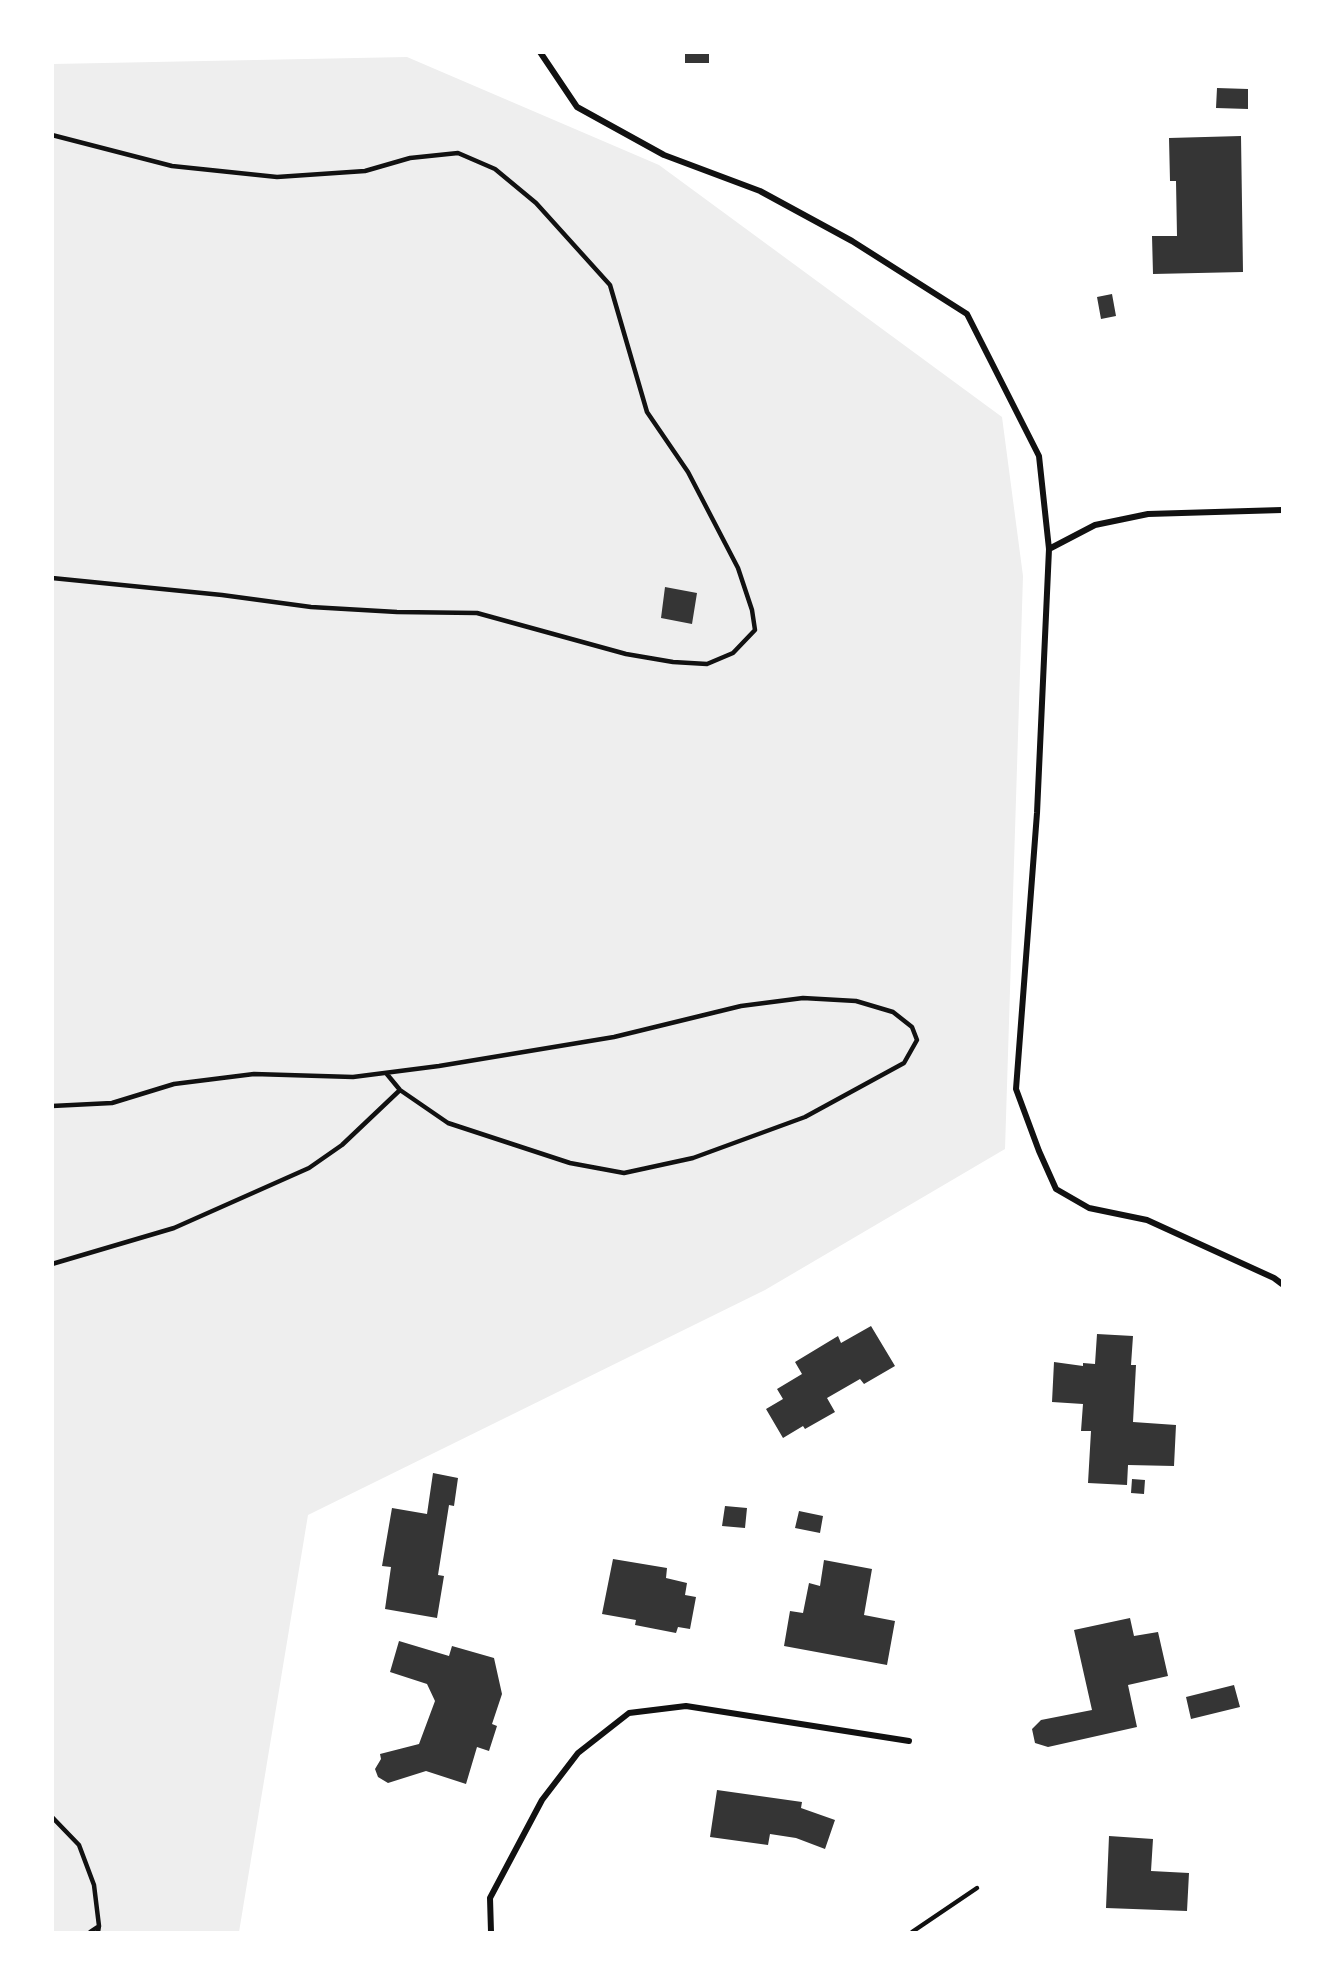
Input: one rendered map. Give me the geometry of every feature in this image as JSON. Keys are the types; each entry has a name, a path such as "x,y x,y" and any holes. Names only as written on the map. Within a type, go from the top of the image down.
{"street":[{"path":"540,52 577,107 664,155 760,191 852,241 967,314 1039,456 1050,549 1037,813 1016,1089 1056,1189 1089,1208 1147,1220 1274,1278 1282,1284"},
{"path":"1050,549 1095,525 1148,514 1282,510"},
{"path":"491,1932 490,1898 542,1800 578,1753 629,1713 686,1706 909,1741"}],"lane":[{"path":"52,135 172,166 277,177 365,171 410,158 458,153 495,170 536,203 610,285 647,412 688,472 738,568 752,610 755,630 734,652 707,664 673,662 626,654 477,614 311,607 222,595 52,578"},
{"path":"52,1106 112,1103 174,1084 254,1074 353,1077 386,1073 614,1037 741,1005 803,998 856,1001 893,1012 912,1027 917,1040 904,1064 805,1117 693,1158 624,1173 570,1163 448,1123 400,1090 386,1073"},
{"path":"52,1264 174,1228 309,1168 342,1145 400,1090"},
{"path":"52,1817 79,1845 94,1885 98,1932"},
{"path":"912,1932 977,1888"},
{"path":"90,1932 99,1926"}],"shaded area":[{"path":"407,57 659,165 1002,417 1023,576 1005,1149 765,1290 308,1515 239,1932 53,1932 53,64"}],"building":[{"path":"685,52 709,52 709,63 685,63"},
{"path":"1217,88 1248,89 1248,109 1216,108"},
{"path":"1241,136 1243,272 1153,274 1152,236 1177,236 1176,181 1170,181 1169,138"},
{"path":"1112,294 1116,316 1101,319 1097,297"},
{"path":"665,587 697,593 692,624 661,618"},
{"path":"871,1326 895,1366 864,1384 860,1379 827,1398 835,1412 783,1438 766,1409 783,1399 777,1389 802,1374 795,1362 838,1336 841,1343"},
{"path":"1097,1334 1133,1336 1131,1365 1136,1365 1133,1422 1176,1425 1174,1466 1128,1465 1127,1485 1088,1483 1091,1431 1081,1431 1083,1404 1052,1402 1054,1362 1083,1366 1083,1363 1095,1364"},
{"path":"433,1473 458,1478 454,1506 449,1505 438,1575 444,1576 437,1618 385,1609 391,1567 382,1566 392,1508 427,1514"},
{"path":"1132,1479 1145,1480 1144,1494 1131,1493"},
{"path":"725,1506 747,1508 745,1528 722,1526"},
{"path":"799,1511 823,1516 820,1533 795,1528"},
{"path":"613,1559 667,1568 666,1578 687,1583 685,1595 696,1597 690,1629 678,1627 676,1633 635,1625 636,1620 602,1614"},
{"path":"824,1560 872,1569 864,1615 895,1621 887,1665 784,1646 790,1611 803,1613 809,1583 820,1586"},
{"path":"1130,1618 1134,1636 1158,1632 1168,1676 1128,1685 1137,1727 1048,1747 1035,1743 1032,1729 1041,1720 1092,1710 1074,1630"},
{"path":"399,1641 449,1656 452,1646 494,1658 502,1694 492,1724 497,1726 489,1751 477,1747 466,1784 426,1771 388,1783 378,1777 375,1769 381,1759 380,1754 419,1744 435,1701 427,1684 390,1672"},
{"path":"1234,1685 1240,1707 1191,1719 1186,1697"},
{"path":"717,1790 802,1802 801,1808 835,1820 825,1849 796,1838 770,1834 768,1845 710,1837"},
{"path":"1109,1836 1153,1839 1151,1871 1189,1873 1187,1911 1106,1908"}]}
